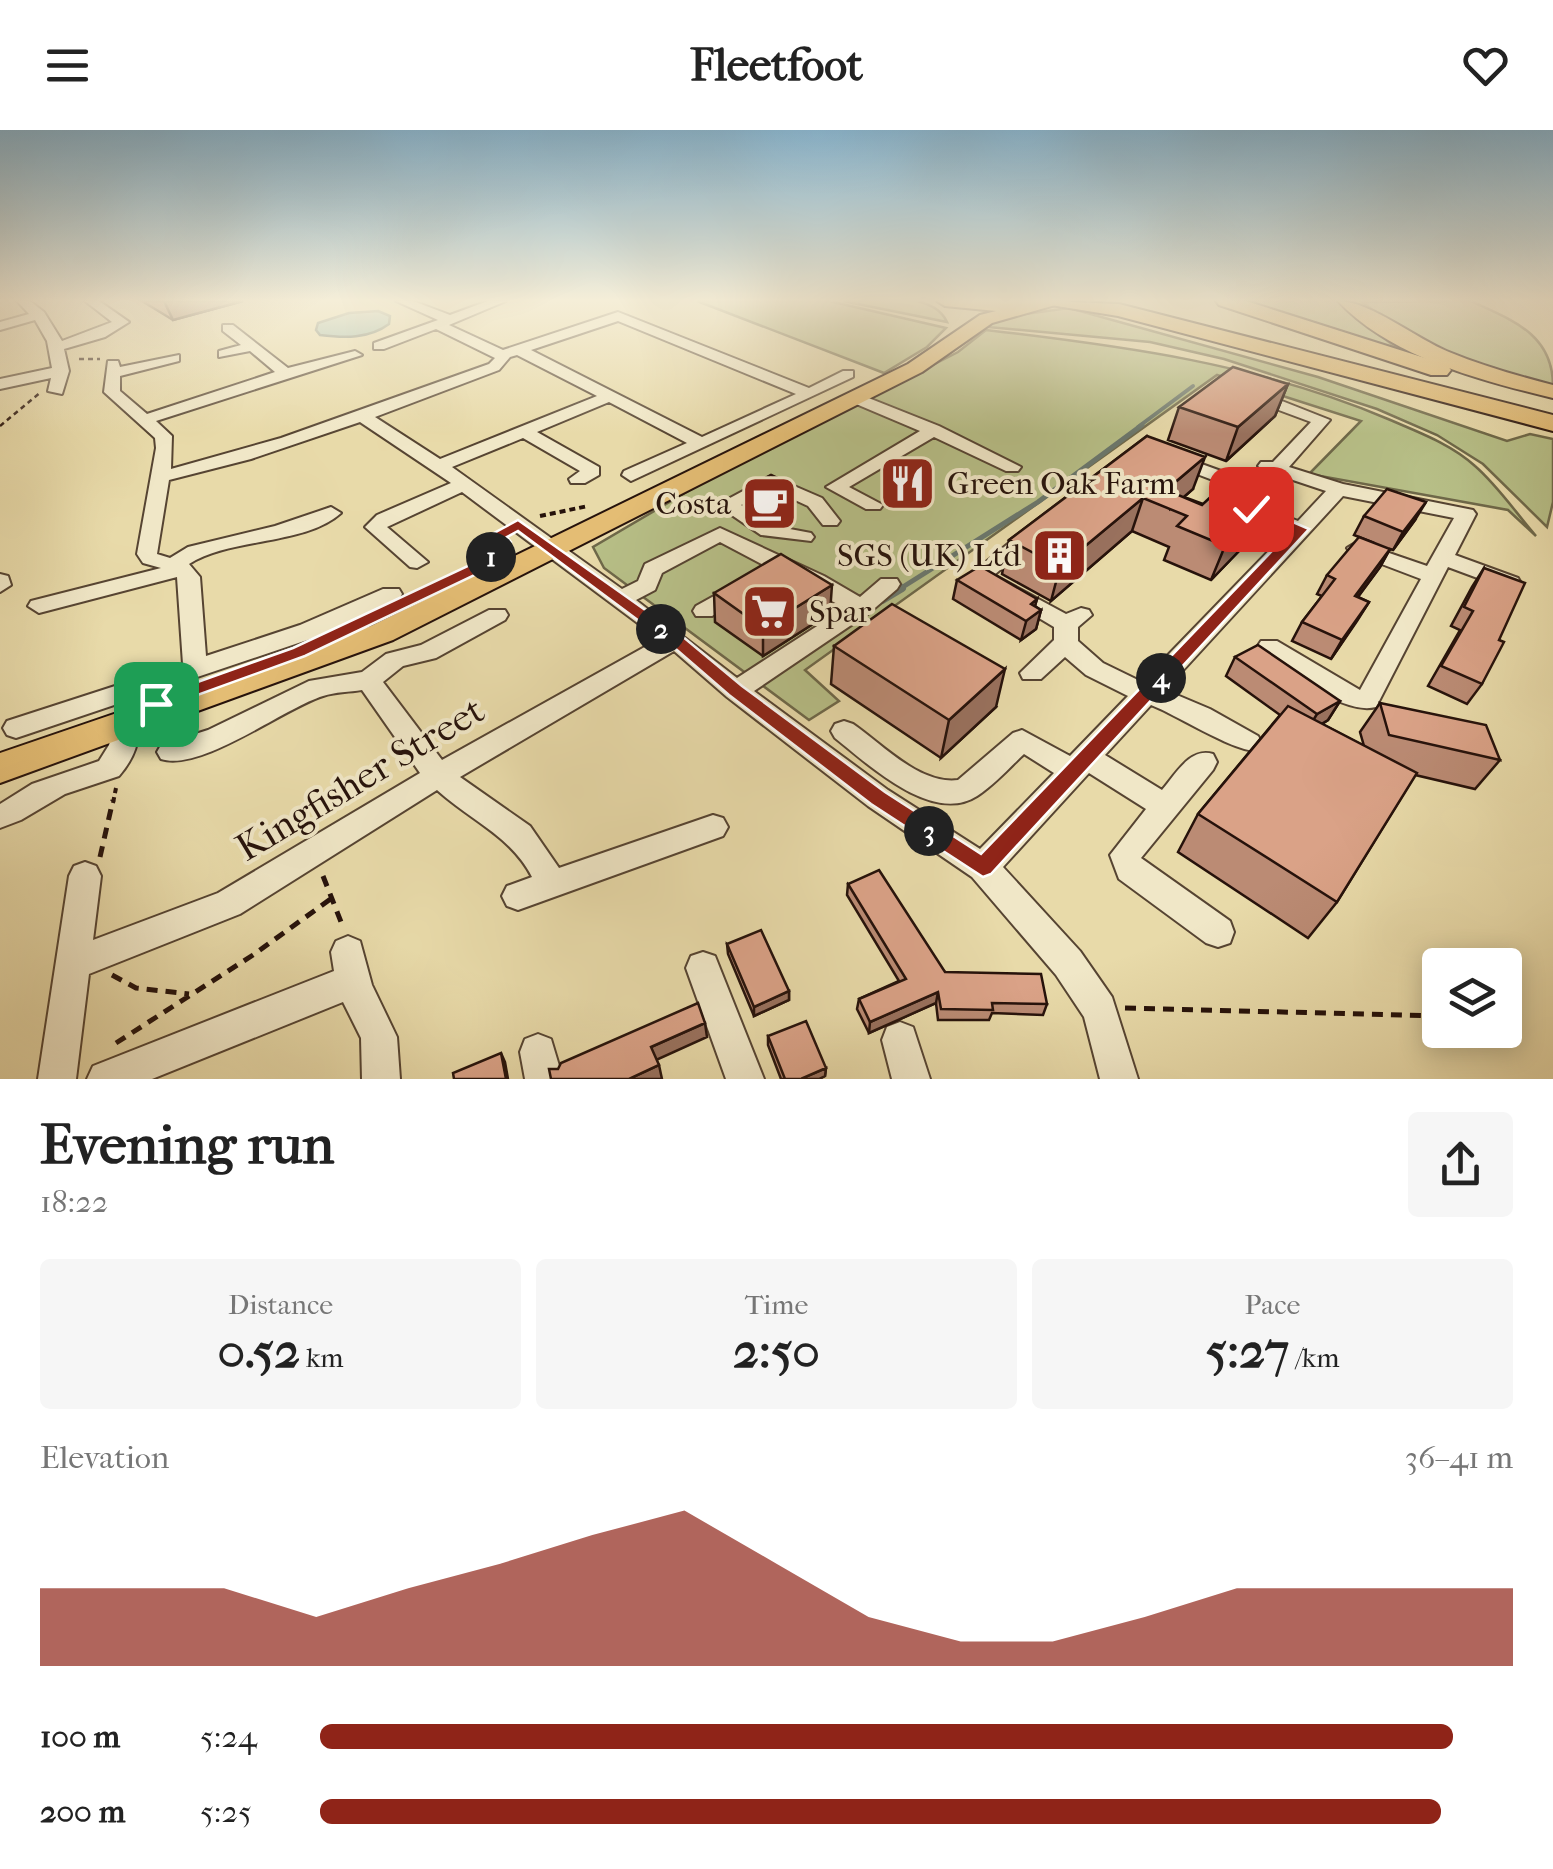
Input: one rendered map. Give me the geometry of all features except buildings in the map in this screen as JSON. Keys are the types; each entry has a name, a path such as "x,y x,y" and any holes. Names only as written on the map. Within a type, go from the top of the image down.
{"highway":[{"path":"1259,345 1553,420"},
{"path":"1299,345 1553,420"},
{"path":"1338,345 1553,405"},
{"path":"1358,345 1553,405"}],"main road":[{"path":"0,768 382,632 551,548 851,386 925,362 945,345"},
{"path":"1412,345 1553,392"}],"street":[{"path":"54,345 58,370"},
{"path":"0,384 58,370 87,345"},
{"path":"224,354 232,345"},
{"path":"249,345 284,374"},
{"path":"494,345 698,441"},
{"path":"160,477 221,464 494,367 511,353 533,345"},
{"path":"697,345 817,390"},
{"path":"144,420 284,374 354,356"},
{"path":"174,358 139,368 112,368 112,392 163,436 147,554 150,560 177,566 189,576 194,668"},
{"path":"631,475 698,441 817,390 851,386 1012,467"},
{"path":"1236,390 1322,420 1272,468 1257,491"},
{"path":"440,466 608,396"},
{"path":"361,414 440,466 676,640 736,691 878,798 983,867 1068,964 1100,1009 1119,1079"},
{"path":"872,505 835,486 933,430"},
{"path":"523,431 593,471 578,479"},
{"path":"1152,451 1282,500"},
{"path":"1272,468 1339,489 1466,514 1367,700"},
{"path":"804,536 768,532 726,505 770,482 815,502 830,521"},
{"path":"418,562 375,527 384,519 465,484"},
{"path":"983,867 1339,489"},
{"path":"1214,496 1301,529"},
{"path":"39,606 161,577 195,551 331,513"},
{"path":"1042,527 980,576 1071,627 1083,664 1144,696 1192,711 1249,743"},
{"path":"619,600 647,584 654,569 720,534 861,608"},
{"path":"1355,547 1513,584"},
{"path":"704,611 778,566"},
{"path":"736,691 861,608 889,584"},
{"path":"16,728 351,614 391,594"},
{"path":"171,752 217,738 318,687 369,680 396,660 428,652 497,616"},
{"path":"1032,674 1071,627"},
{"name":"Kingfisher Street","path":"74,964 230,904 441,774 676,640"},
{"path":"1269,646 1354,699 1367,700 1394,713"},
{"path":"369,680 402,731 457,791 520,831 550,882"},
{"path":"0,816 44,790 98,776 116,764 124,752 126,726"},
{"path":"844,730 936,792 957,794 966,789 1022,740 1165,806"},
{"path":"1204,762 1126,855 1130,869 1218,932"},
{"path":"518,896 713,828"},
{"path":"57,1079 85,876"},
{"path":"109,1062 349,967 367,1020 378,1034 381,1079"},
{"path":"703,968 745,1079"},
{"path":"900,1040 911,1079"}],"path":[{"path":"0,426 58,370 101,359 99,368 112,368"},
{"path":"487,559 499,551 503,542 499,536 518,524 546,513 572,512 590,505"},
{"path":"85,876 99,861 116,785 116,764"},
{"path":"314,852 332,898 349,967"},
{"path":"109,1062 188,994 281,938 332,898"},
{"path":"74,964 103,969 136,988 188,994"},
{"path":"1100,1009 1422,1016"}],"green space":[{"path":"812,345 929,345 884,373"},
{"path":"967,345 1103,345 1190,360 1290,384 1388,419 1456,451 1491,482 1536,536 1508,510 1309,474 1361,421 1217,375 805,670 839,701 809,720 604,568 593,547 695,487"},
{"path":"1164,345 1204,345 1318,377 1507,441 1530,434 1553,439 1553,502 1547,527 1483,464 1437,435 1377,409 1224,359"},
{"path":"1433,345 1541,345 1551,368 1553,386"}],"waterway":[{"path":"1138,427 1193,386"},
{"path":"898,590 1038,502 1142,425"},
{"path":"882,600 902,588"}],"place":[{"name":"Green Oak Farm","path":"908,483"},
{"name":"Costa","path":"770,503"},
{"name":"SGS (UK) Ltd","path":"1060,555"},
{"name":"Spar","path":"770,611"}],"route":[{"path":"156,704 299,652 474,570 499,551 503,542 499,536 518,524 676,640 736,691 878,798 983,867 1301,529 1251,509"}]}
